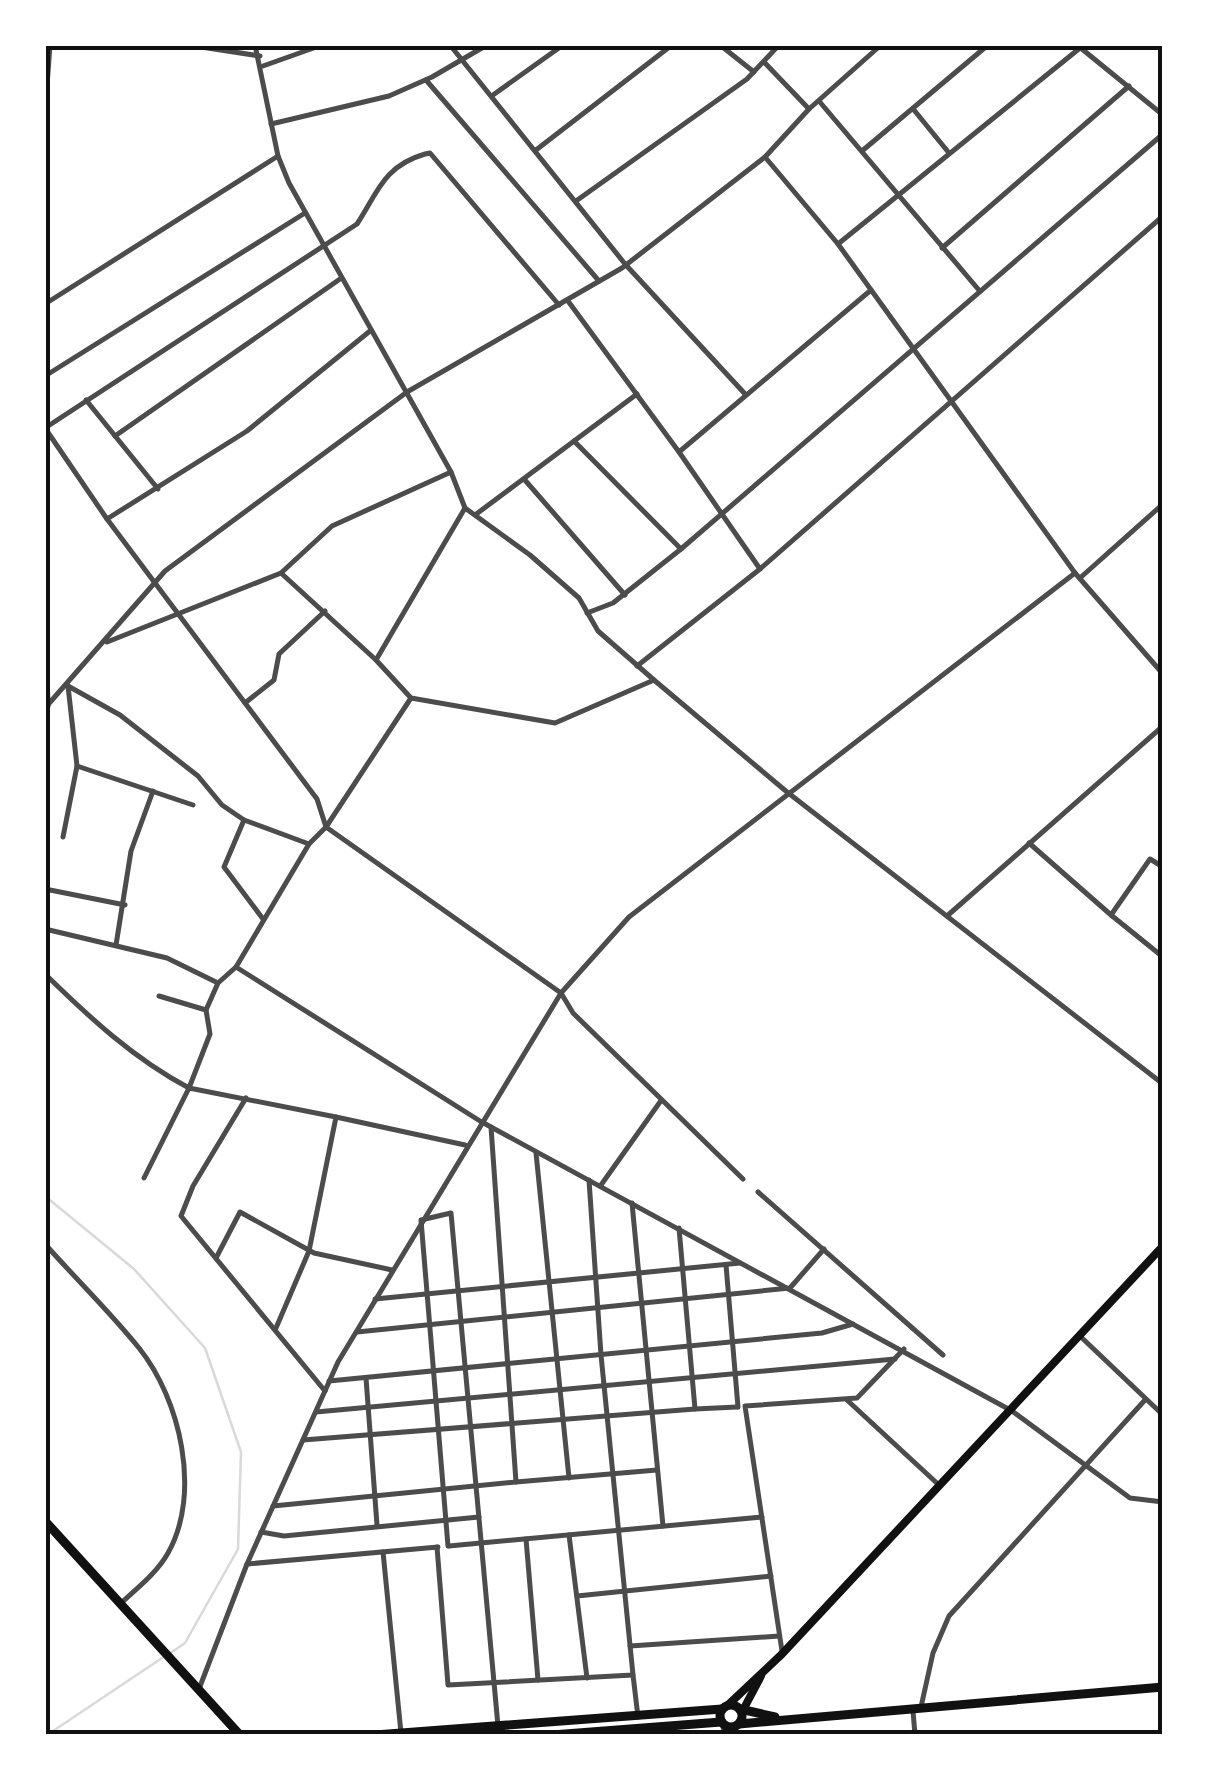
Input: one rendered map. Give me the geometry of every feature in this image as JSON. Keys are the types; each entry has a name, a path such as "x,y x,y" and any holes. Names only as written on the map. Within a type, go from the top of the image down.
{"main road":[{"path":"375,1735 638,1718 725,1707 782,1654 1163,1246"},
{"path":"45,1521 240,1735"},
{"path":"740,1719 764,1672"},
{"path":"552,1735 1163,1687"},
{"path":"725,1707 740,1719"},
{"path":"722,1722 725,1707"}],"street":[{"path":"45,113 50,45"},
{"path":"188,45 260,56"},
{"path":"256,45 278,156 340,279 450,472 465,508 530,555 579,598 598,631 788,792 1162,1080"},
{"path":"263,66 322,45"},
{"path":"450,45 625,264 746,396"},
{"path":"270,124 389,96 487,45"},
{"path":"493,96 562,45"},
{"path":"536,150 672,45"},
{"path":"720,45 754,72"},
{"path":"576,201 754,72 779,45"},
{"path":"46,707 155,583 406,392 568,301 625,264 765,157 809,109 880,45"},
{"path":"862,151 988,45"},
{"path":"838,244 1078,46 1163,115"},
{"path":"764,62 809,109"},
{"path":"426,80 599,281"},
{"path":"942,248 1129,86"},
{"path":"819,100 980,290"},
{"path":"914,110 950,153"},
{"path":"588,612 625,595 681,549 1163,134"},
{"path":"559,306 430,153 401,164 374,191 357,224 45,428 107,519 317,799 326,826 561,992 573,1014 743,1179"},
{"path":"45,304 278,156"},
{"path":"765,157 838,244 1077,576 1163,674"},
{"path":"45,376 305,213"},
{"path":"638,666 760,568 1163,216"},
{"path":"115,436 340,279"},
{"path":"679,452 871,290"},
{"path":"568,301 724,511 760,568"},
{"path":"107,519 247,431 370,331"},
{"path":"475,515 636,394"},
{"path":"86,400 158,489"},
{"path":"574,441 681,549"},
{"path":"103,644 176,611 281,573 332,526 450,472"},
{"path":"524,479 625,595"},
{"path":"198,1692 246,1564 329,1382 480,1121 561,992 629,917 788,792 1077,576 1163,504"},
{"path":"376,660 465,508"},
{"path":"281,573 376,660 411,698 555,723 654,680"},
{"path":"45,611 46,707"},
{"path":"245,704 274,680 279,654 325,611"},
{"path":"63,837 77,766 68,686"},
{"path":"68,686 120,715 198,776 222,805 244,820 308,844"},
{"path":"144,1178 189,1088 210,1034 206,1010 218,983 236,967 308,844 326,826 411,698"},
{"path":"947,916 1163,726"},
{"path":"77,766 193,805"},
{"path":"116,944 131,851 153,791"},
{"path":"244,820 224,867 263,919"},
{"path":"1029,843 1163,957"},
{"path":"1112,914 1150,859 1163,867"},
{"path":"45,889 125,905"},
{"path":"45,928 167,958 218,983"},
{"path":"236,967 480,1121 1012,1411 1130,1498 1163,1502"},
{"path":"45,974 94,1022 159,1072 189,1088 466,1145"},
{"path":"160,996 206,1010"},
{"path":"246,1098 193,1186 182,1216 325,1391"},
{"path":"600,1186 660,1102"},
{"path":"276,1328 309,1250 336,1117"},
{"path":"491,1127 516,1482"},
{"path":"536,1152 569,1478"},
{"path":"589,1180 601,1355 622,1530 638,1718"},
{"path":"758,1192 943,1355"},
{"path":"632,1203 663,1526"},
{"path":"216,1258 240,1212 309,1250 392,1270"},
{"path":"422,1220 451,1213 498,1727"},
{"path":"422,1220 448,1546"},
{"path":"679,1228 695,1409"},
{"path":"45,1244 141,1351 177,1427 182,1455 177,1526 168,1553 120,1604"},
{"path":"355,1332 790,1288 824,1249"},
{"path":"1152,1256 1163,1265"},
{"path":"375,1300 743,1263"},
{"path":"726,1264 736,1374 782,1654"},
{"path":"329,1382 822,1333 856,1323"},
{"path":"1080,1338 1163,1415"},
{"path":"303,1440 858,1398 904,1350"},
{"path":"315,1412 895,1359"},
{"path":"366,1378 377,1526"},
{"path":"846,1399 940,1486"},
{"path":"915,1735 917,1707 949,1616 1145,1400"},
{"path":"273,1506 657,1470"},
{"path":"261,1532 284,1536 479,1516"},
{"path":"246,1564 762,1517"},
{"path":"569,1535 587,1678"},
{"path":"526,1539 538,1680"},
{"path":"438,1546 448,1685 633,1675"},
{"path":"383,1552 401,1733"},
{"path":"577,1596 771,1576"},
{"path":"630,1646 780,1636"},
{"path":"722,1722 725,1735"}],"waterway":[{"path":"45,1196 134,1269 205,1348 241,1452 238,1549 185,1643 169,1654"},
{"path":"47,1735 162,1658"}]}
